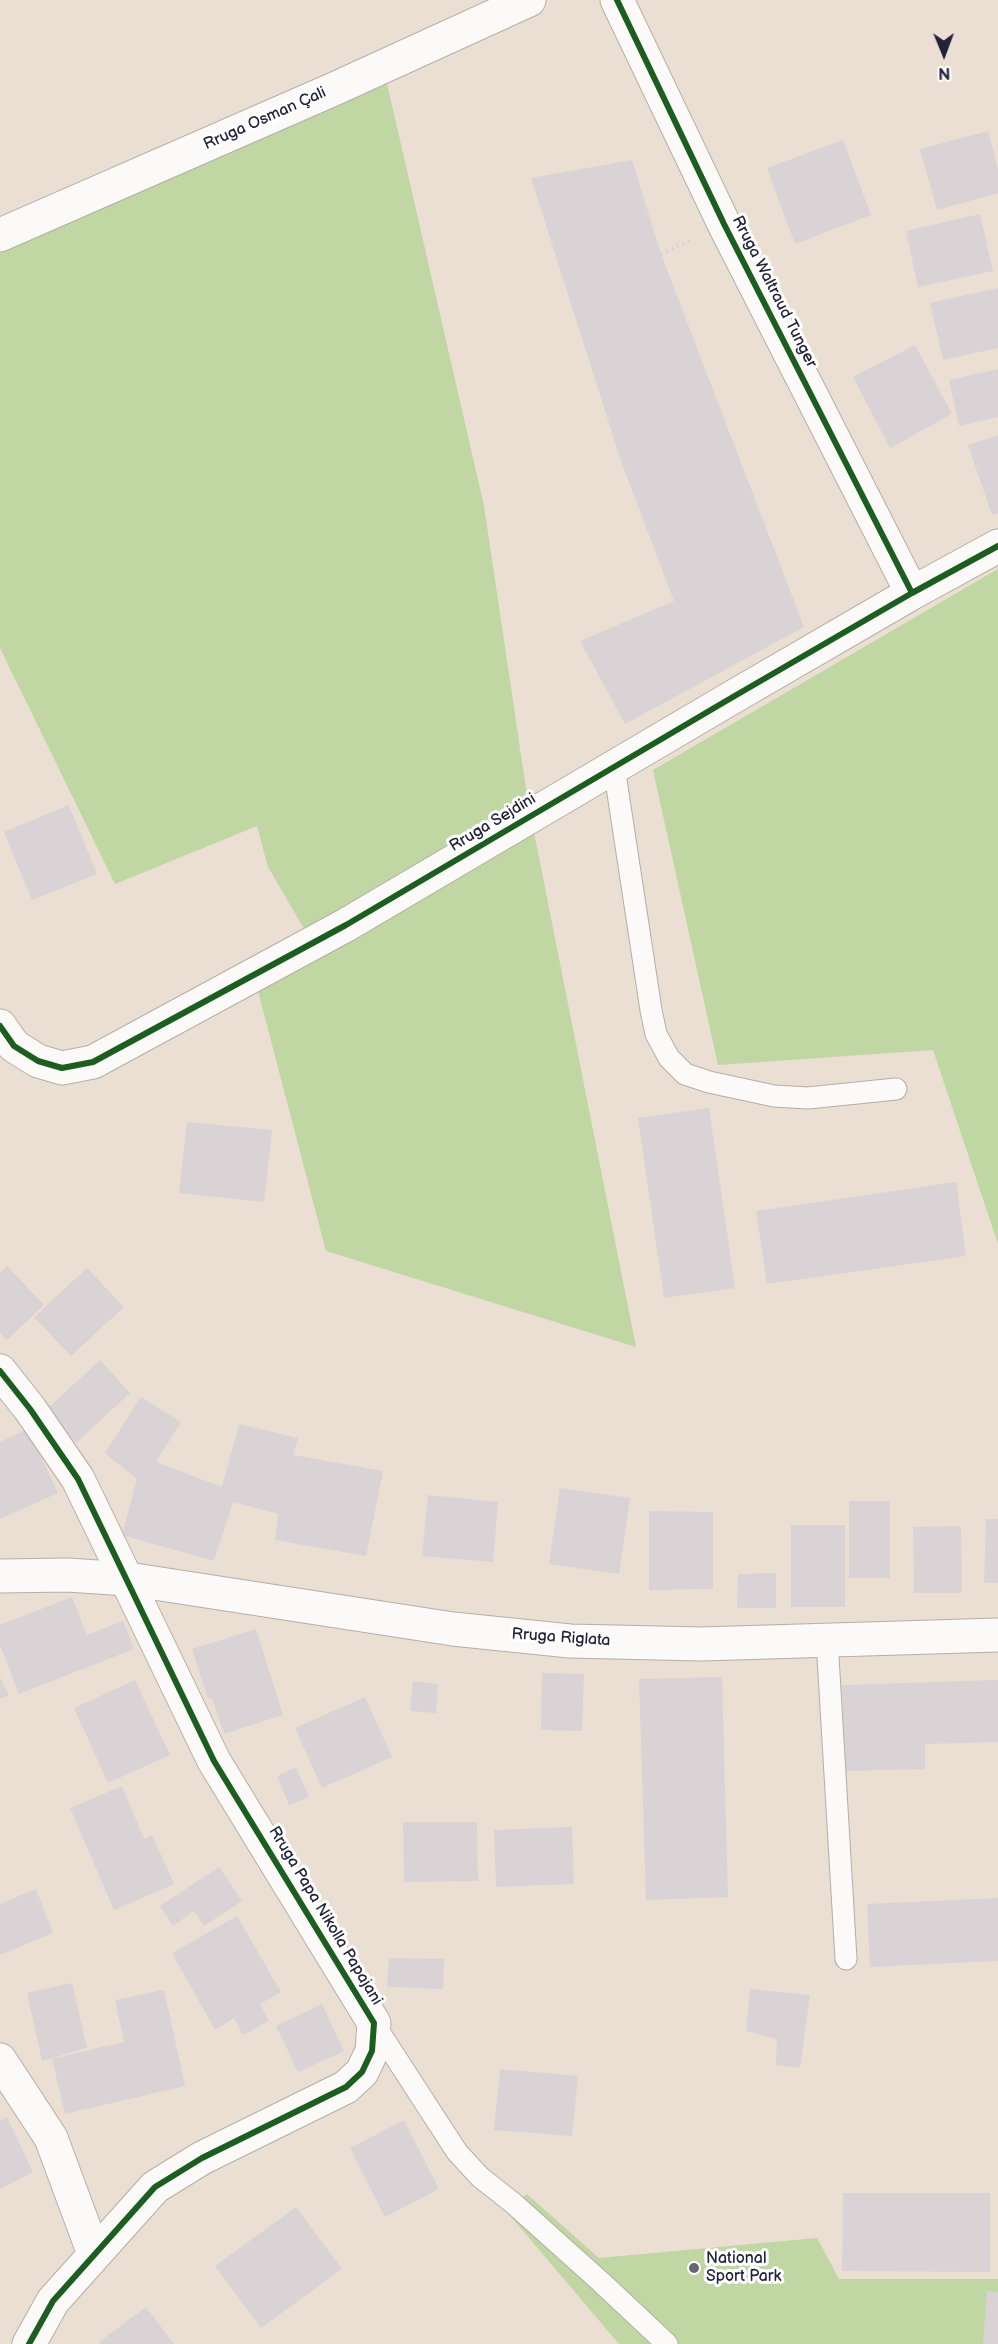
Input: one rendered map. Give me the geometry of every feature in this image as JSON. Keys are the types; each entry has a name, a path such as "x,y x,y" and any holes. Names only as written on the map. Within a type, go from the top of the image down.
{"street":[{"name":"Rruga Osman Çali","path":"0,235 529,0"},
{"name":"Rruga Waltraud Tunger","path":"617,0 724,224 912,593"},
{"name":"Rruga Sejdini","path":"0,1026 15,1046 38,1060 62,1068 93,1062 346,925 912,593 998,546"},
{"name":"Rruga Papa Nikolla Papajani","path":"0,1371 30,1408 78,1479 214,1761 374,2023 372,2051 362,2072 346,2087 202,2157 155,2187 53,2301 29,2344"},
{"name":"Rruga Riglata","path":"0,1576 67,1575 128,1579 453,1629 570,1641 702,1644 998,1635"},
{"path":"0,2060 51,2138 94,2254"}],"lane":[{"path":"614,767 651,1010 656,1034 669,1058 686,1074 709,1082 774,1096 808,1098 896,1089"},
{"path":"827,1640 846,1959"},
{"path":"374,2023 457,2152 480,2177 566,2250 667,2344"}],"green space":[{"path":"383,66 484,506 528,802 636,1347 326,1251 258,991 321,958 268,867 257,826 115,884 0,648 0,239"},
{"path":"998,569 998,1244 933,1050 718,1065 653,770"},
{"name":"National Sport Park","path":"527,2194 599,2258 817,2238 839,2279 998,2279 998,2344 619,2344 507,2212 513,2203"}],"building":[{"path":"988,131 998,169 998,193 937,210 920,149"},
{"path":"843,140 871,215 795,244 767,168"},
{"path":"632,160 661,254 804,627 625,724 580,641 674,601 621,461 531,178"},
{"path":"980,214 993,271 918,287 906,231"},
{"path":"998,288 998,348 943,360 930,303"},
{"path":"915,345 952,414 890,448 853,377"},
{"path":"998,369 998,417 959,426 949,380"},
{"path":"998,435 998,513 992,515 968,445"},
{"path":"69,805 97,874 32,900 4,832"},
{"path":"709,1108 735,1288 664,1298 638,1118"},
{"path":"187,1122 272,1130 264,1202 179,1193"},
{"path":"956,1182 966,1256 767,1284 756,1211"},
{"path":"7,1266 44,1305 7,1340 0,1333 0,1273"},
{"path":"87,1268 124,1307 71,1356 34,1317"},
{"path":"100,1360 130,1393 76,1443 46,1410"},
{"path":"141,1397 181,1422 156,1462 222,1487 239,1424 298,1438 293,1455 383,1471 366,1556 275,1540 278,1514 233,1502 214,1561 122,1535 137,1479 105,1453"},
{"path":"28,1429 58,1493 0,1519 0,1442"},
{"path":"560,1488 630,1498 619,1574 549,1564"},
{"path":"428,1495 498,1502 493,1562 422,1556"},
{"path":"849,1501 890,1501 890,1578 849,1578"},
{"path":"649,1511 713,1512 713,1589 649,1590"},
{"path":"986,1519 998,1519 998,1583 984,1583"},
{"path":"791,1525 845,1525 845,1607 791,1607"},
{"path":"961,1526 962,1593 914,1593 913,1527"},
{"path":"776,1573 776,1608 737,1608 738,1574"},
{"path":"72,1597 87,1635 123,1621 134,1649 19,1694 0,1645 0,1625"},
{"path":"256,1629 283,1715 224,1734 212,1698 208,1699 192,1649"},
{"path":"542,1673 584,1674 582,1731 541,1730"},
{"path":"0,1677 9,1695 0,1699"},
{"path":"722,1677 728,1897 646,1900 639,1679"},
{"path":"135,1680 170,1755 108,1783 74,1708"},
{"path":"998,1680 998,1742 925,1744 925,1769 844,1771 842,1685"},
{"path":"413,1681 438,1684 436,1713 410,1711"},
{"path":"365,1697 392,1757 322,1788 295,1728"},
{"path":"296,1767 309,1797 289,1805 277,1776"},
{"path":"122,1786 144,1839 152,1835 174,1884 114,1910 70,1808"},
{"path":"403,1822 477,1822 478,1881 404,1882"},
{"path":"572,1827 574,1884 496,1887 494,1830"},
{"path":"219,1867 242,1901 204,1926 194,1911 173,1926 160,1906"},
{"path":"36,1889 53,1933 0,1955 0,1904"},
{"path":"998,1898 998,1961 870,1967 867,1904"},
{"path":"237,1916 281,1992 260,2004 269,2021 243,2035 234,2018 215,2030 172,1953"},
{"path":"389,1958 444,1959 443,1989 387,1987"},
{"path":"72,1983 87,2048 42,2061 27,1993"},
{"path":"750,1989 810,1995 800,2068 776,2065 777,2039 746,2031"},
{"path":"164,1990 185,2086 65,2114 52,2059 124,2042 115,2000"},
{"path":"322,2004 344,2051 298,2072 276,2026"},
{"path":"500,2069 578,2076 572,2136 494,2130"},
{"path":"7,2117 33,2172 0,2189 0,2121"},
{"path":"404,2120 439,2189 385,2217 350,2148"},
{"path":"843,2193 990,2193 990,2272 842,2271"},
{"path":"296,2207 342,2269 261,2328 215,2266"},
{"path":"987,2291 998,2292 998,2344 983,2344"},
{"path":"146,2307 174,2344 100,2344 99,2342"}],"cycle path":[{"path":"617,0 724,224 912,593"},
{"path":"0,1026 14,1046 38,1061 62,1068 93,1062 346,925 726,701 998,546"},
{"path":"0,1371 30,1409 78,1479 214,1761 374,2023 372,2051 362,2072 346,2087 202,2158 155,2187 53,2301 29,2344"}],"place":[{"name":"National Sport Park","path":"694,2268"}]}
